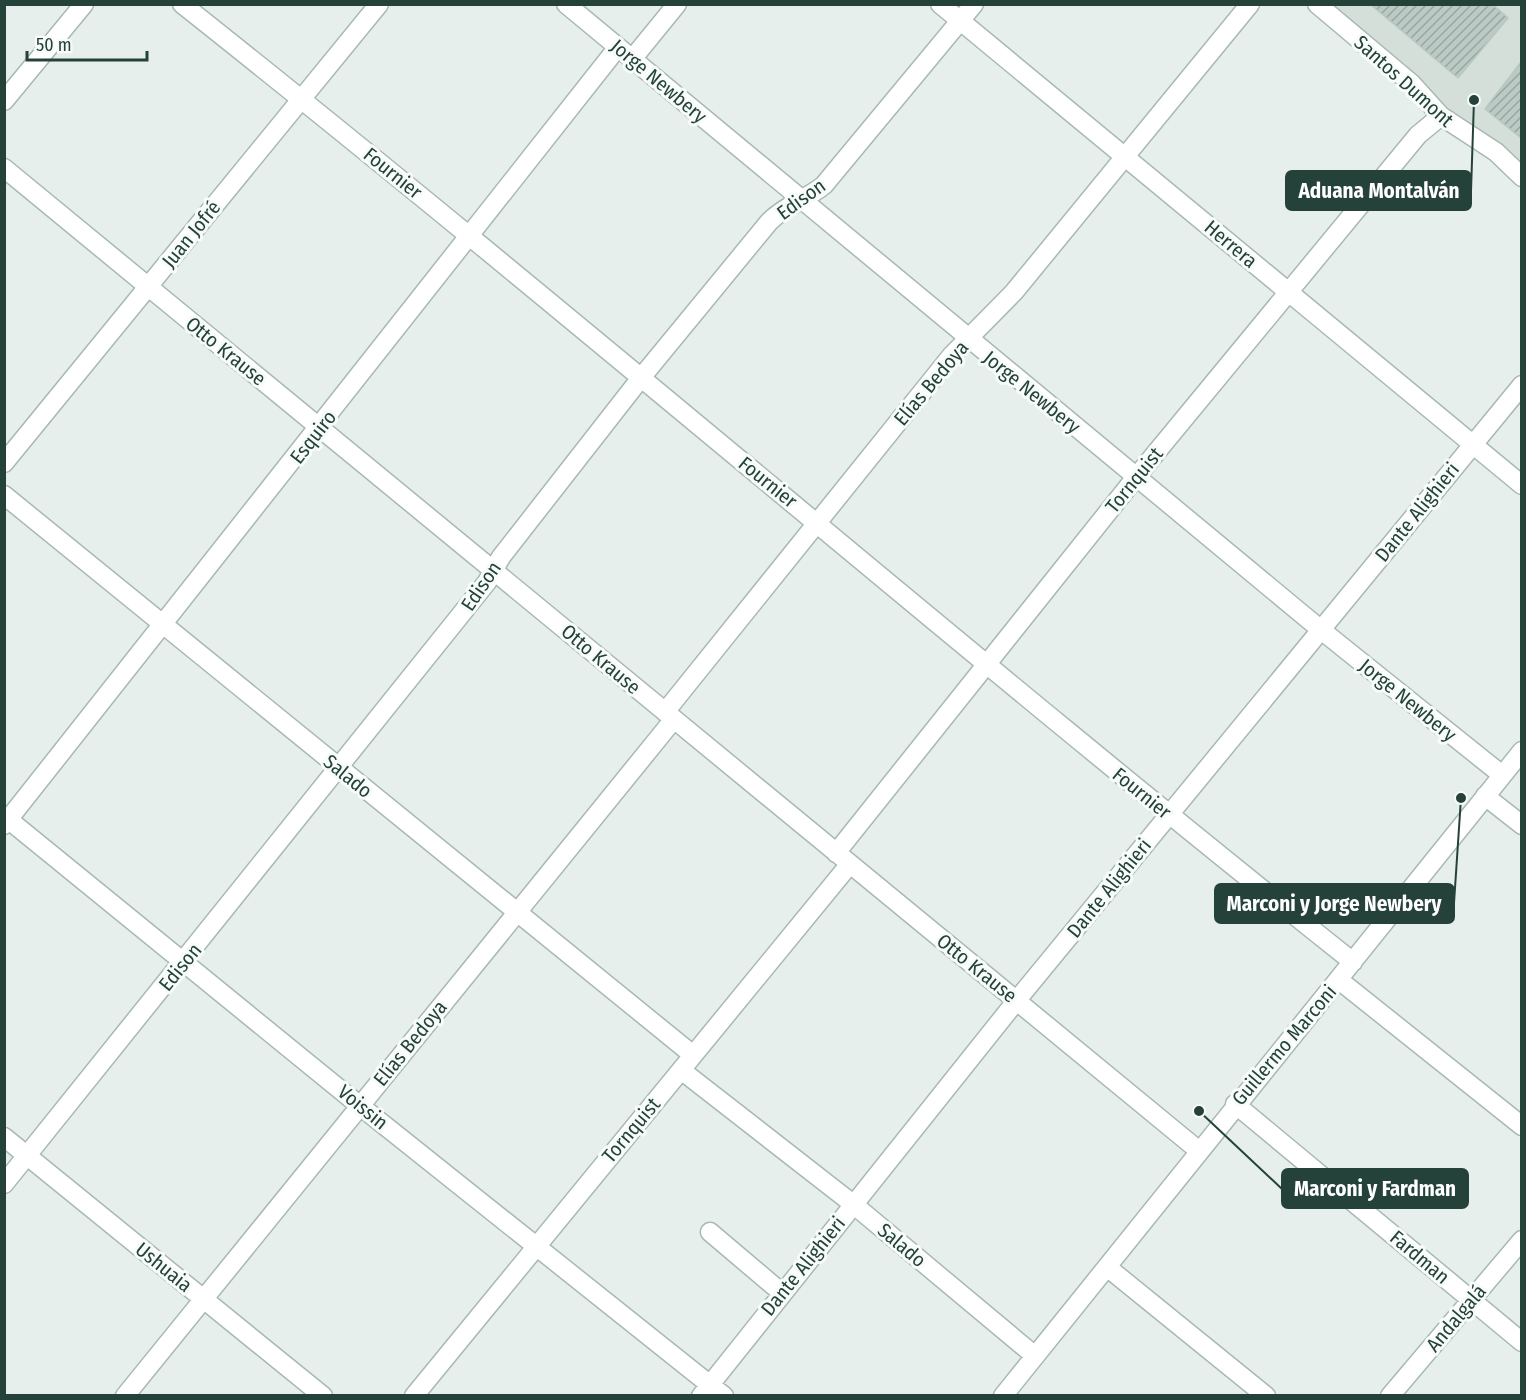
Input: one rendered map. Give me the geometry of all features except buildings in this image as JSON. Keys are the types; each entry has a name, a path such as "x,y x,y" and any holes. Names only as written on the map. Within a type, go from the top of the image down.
{"street":[{"path":"4,101 84,4"},
{"name":"Fournier","path":"182,4 469,235 1168,815 1353,962"},
{"name":"Juan Jofré","path":"4,463 379,4"},
{"name":"Jorge Newbery","path":"566,4 802,202 1320,629 1502,775"},
{"path":"633,58 677,4"},
{"name":"Herrera","path":"940,4 1521,485"},
{"name":"Edison","path":"4,1184 340,769 640,379 769,222 776,214 802,202 824,184 974,4"},
{"name":"Elías Bedoya","path":"125,1395 516,912 817,522 952,355 1014,291 1250,4"},
{"name":"Santos Dumont","path":"1317,4 1412,84 1441,116 1496,152 1521,177"},
{"name":"Esquiro","path":"6,820 320,428 618,46"},
{"name":"Tornquist","path":"414,1395 693,1055 843,859 986,665 1136,477 1290,294 1418,135 1441,116"},
{"name":"Otto Krause","path":"4,168 1198,1150"},
{"name":"Dante Alighieri","path":"705,1390 1017,1000 1521,385"},
{"name":"Salado","path":"4,495 693,1055"},
{"name":"Guillermo Marconi","path":"1003,1395 1235,1104 1339,980 1521,752"},
{"path":"1485,796 1521,825"},
{"name":"Voissin","path":"6,820 185,961 535,1246 705,1390 724,1395"},
{"path":"1339,980 1521,1126"},
{"name":"Salado","path":"681,1070 853,1204 1035,1356"},
{"name":"Fardman","path":"1235,1104 1521,1342"},
{"name":"Ushuaia","path":"4,1137 323,1395"},
{"path":"710,1232 782,1293"},
{"name":"Andalgalá","path":"1390,1395 1521,1240"},
{"path":"1107,1267 1266,1395"}],"shaded area":[{"path":"1317,5 1521,5 1521,177"}],"place":[{"name":"Aduana Montalván","path":"1474,100"},
{"name":"Marconi y Jorge Newbery","path":"1461,798"},
{"name":"Marconi y Fardman","path":"1199,1111"}]}
